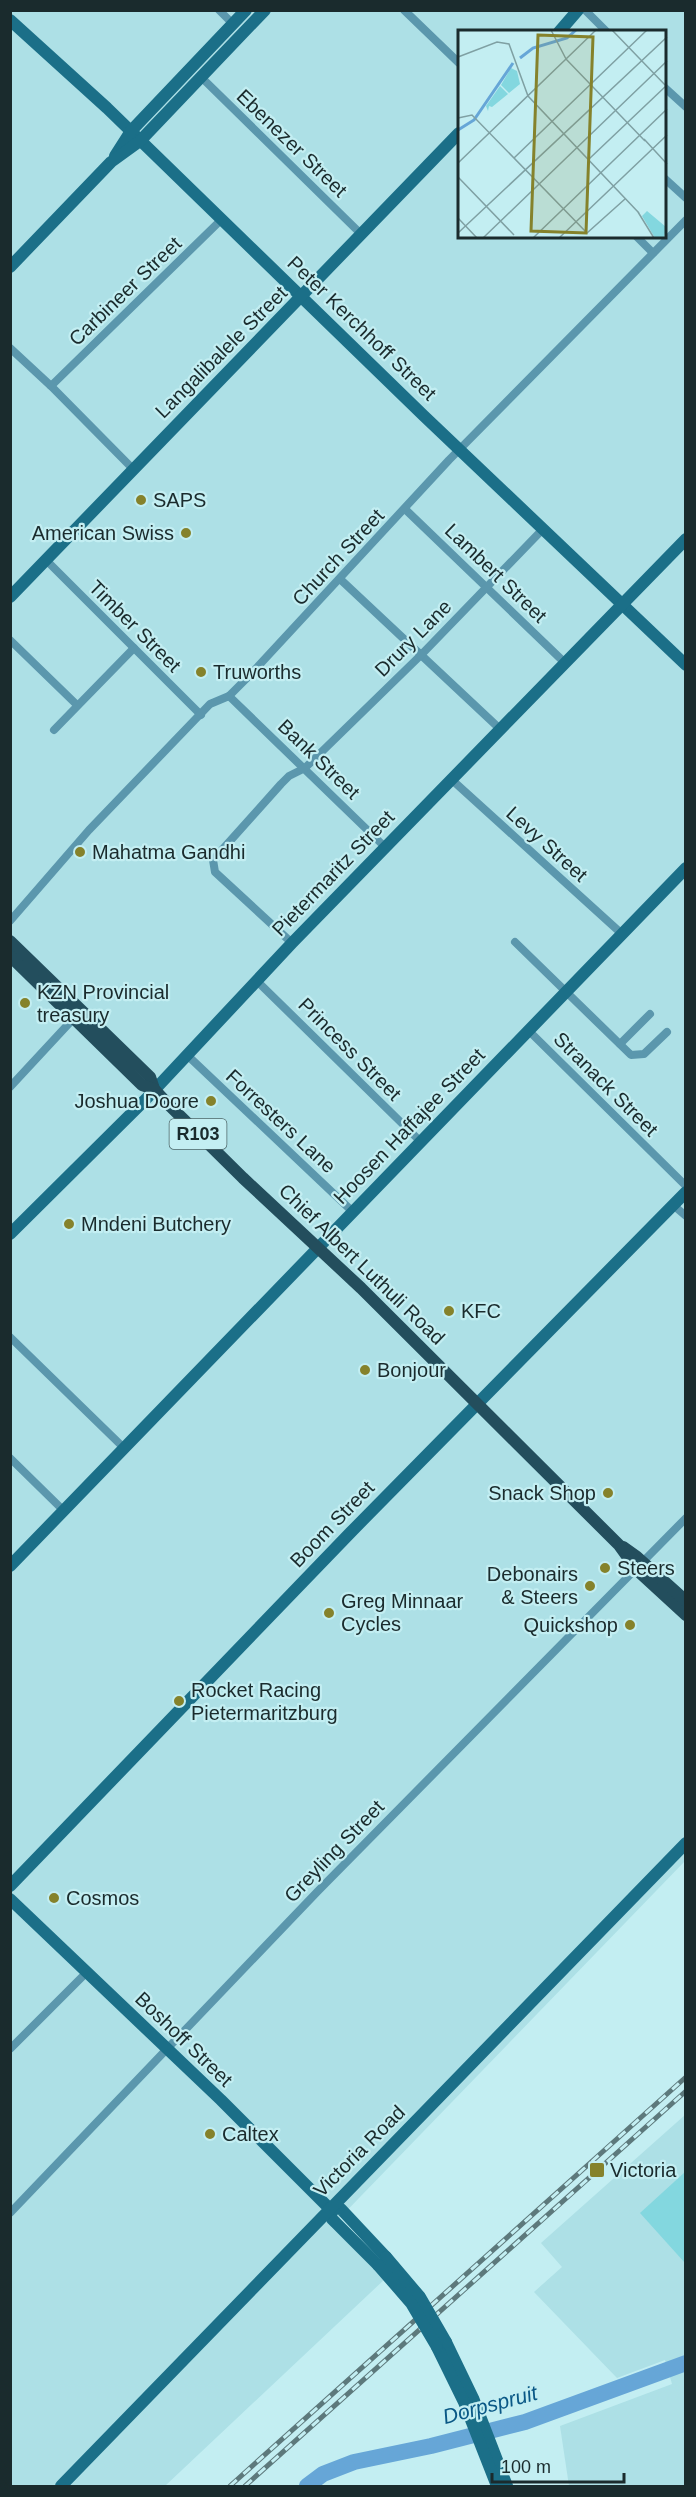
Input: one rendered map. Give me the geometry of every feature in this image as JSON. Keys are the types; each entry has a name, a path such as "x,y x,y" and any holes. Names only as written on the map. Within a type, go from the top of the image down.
{"main road":[{"name":"Chief Albert Luthuli Road","path":"10,941 150,1077 154,1089 243,1178 478,1403 686,1615"},
{"name":"Chief Albert Luthuli Road","path":"10,956 142,1085 154,1089"},
{"name":"Chief Albert Luthuli Road","path":"640,1566 686,1601"}],"street":[{"path":"219,10 233,24"},
{"path":"111,162 130,131 246,10"},
{"path":"10,267 111,162 140,141 265,10"},
{"path":"404,10 458,62"},
{"path":"561,30 578,10"},
{"path":"585,10 605,30"},
{"name":"Peter Kerchhoff Street","path":"10,21 130,131 686,665"},
{"name":"Ebenezer Street","path":"200,76 361,234"},
{"path":"666,89 686,107"},
{"name":"Langalibalele Street","path":"10,597 458,134"},
{"path":"666,179 686,198"},
{"name":"Carbineer Street","path":"51,386 222,219"},
{"name":"Church Street","path":"12,917 90,830 210,704 229,696 459,449 686,220"},
{"path":"638,238 653,253"},
{"path":"10,348 133,469"},
{"name":"Lambert Street","path":"405,509 564,662"},
{"name":"Drury Lane","path":"292,942 215,872 212,864 215,857 289,776 305,768 422,654 543,529"},
{"name":"Pietermaritz Street","path":"10,1234 154,1089 292,942 686,539"},
{"name":"Timber Street","path":"46,560 201,715"},
{"path":"340,579 500,729"},
{"path":"10,640 77,705"},
{"path":"54,730 134,648"},
{"name":"Bank Street","path":"229,696 386,848"},
{"name":"Levy Street","path":"451,779 621,934"},
{"name":"Hoosen Haffajee Street","path":"10,1566 686,868"},
{"path":"515,942 631,1055 644,1054 667,1032"},
{"name":"Princess Street","path":"256,980 420,1142"},
{"path":"620,1044 650,1014"},
{"path":"10,1088 74,1018"},
{"name":"Stranack Street","path":"529,1031 686,1186"},
{"name":"Forresters Lane","path":"187,1055 353,1212"},
{"name":"Boom Street","path":"10,1886 686,1192"},
{"path":"673,1205 686,1216"},
{"path":"10,1337 124,1448"},
{"path":"10,1458 64,1511"},
{"name":"Greyling Street","path":"10,2213 355,1853 686,1518"},
{"name":"Victoria Road","path":"61,2487 289,2253 334,2212 370,2169 686,1843"},
{"name":"Boshoff Street","path":"10,1899 420,2297 469,2400 491,2457"},
{"path":"10,2049 87,1972"},
{"path":"491,2457 497,2487"},
{"path":"491,2457 507,2487"}],"shaded area":[{"path":"11,11 685,11 685,1861 331,2227 386,2278 165,2486 11,2486"},
{"path":"685,2115 685,2486 569,2486 560,2426 672,2384 665,2360 617,2378 534,2292 562,2267 541,2243"},
{"path":"685,2172 685,2263 640,2213"}],"waterway":[{"name":"Dorpspruit","path":"307,2486 323,2474 354,2462 431,2446 525,2422 686,2363"}],"railway":[{"path":"230,2486 686,2077"},
{"path":"245,2486 686,2091"}],"place":[{"name":"SAPS","path":"141,500"},
{"name":"American Swiss","path":"186,533"},
{"name":"Truworths","path":"201,672"},
{"name":"Mahatma Gandhi","path":"80,852"},
{"name":"KZN Provincial treasury","path":"25,1003"},
{"name":"Joshua Doore","path":"211,1101"},
{"name":"Mndeni Butchery","path":"69,1224"},
{"name":"KFC","path":"449,1311"},
{"name":"Bonjour","path":"365,1370"},
{"name":"Snack Shop","path":"608,1493"},
{"name":"Steers","path":"605,1568"},
{"name":"Debonairs & Steers","path":"590,1586"},
{"name":"Greg Minnaar Cycles","path":"329,1613"},
{"name":"Quickshop","path":"630,1625"},
{"name":"Rocket Racing Pietermaritzburg","path":"179,1701"},
{"name":"Cosmos","path":"54,1898"},
{"name":"Caltex","path":"210,2134"},
{"name":"Victoria","path":"597,2170"}]}
